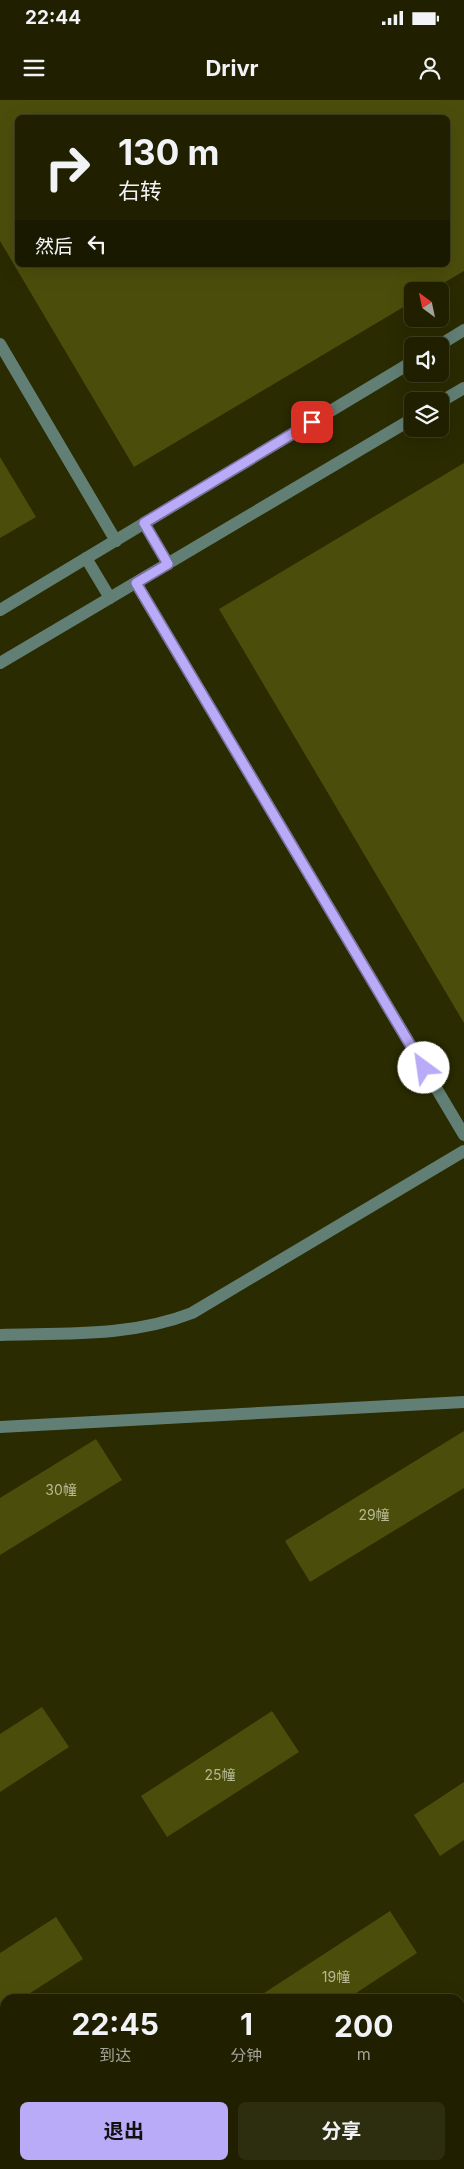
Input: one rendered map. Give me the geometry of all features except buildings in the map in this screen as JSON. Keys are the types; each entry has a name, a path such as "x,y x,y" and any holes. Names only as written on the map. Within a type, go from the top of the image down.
{"street":[{"path":"449,339 464,330"},
{"path":"0,344 116,541"},
{"path":"0,610 404,367"},
{"path":"449,397 464,388"},
{"path":"0,663 404,424"},
{"path":"144,523 168,564"},
{"path":"86,558 110,598"},
{"path":"136,583 464,1135"},
{"path":"0,1335 132,1329 166,1323 192,1313 464,1151"},
{"path":"0,1427 464,1402"}],"route":[{"path":"312,422 144,523 168,564 136,583 424,1068"}]}
